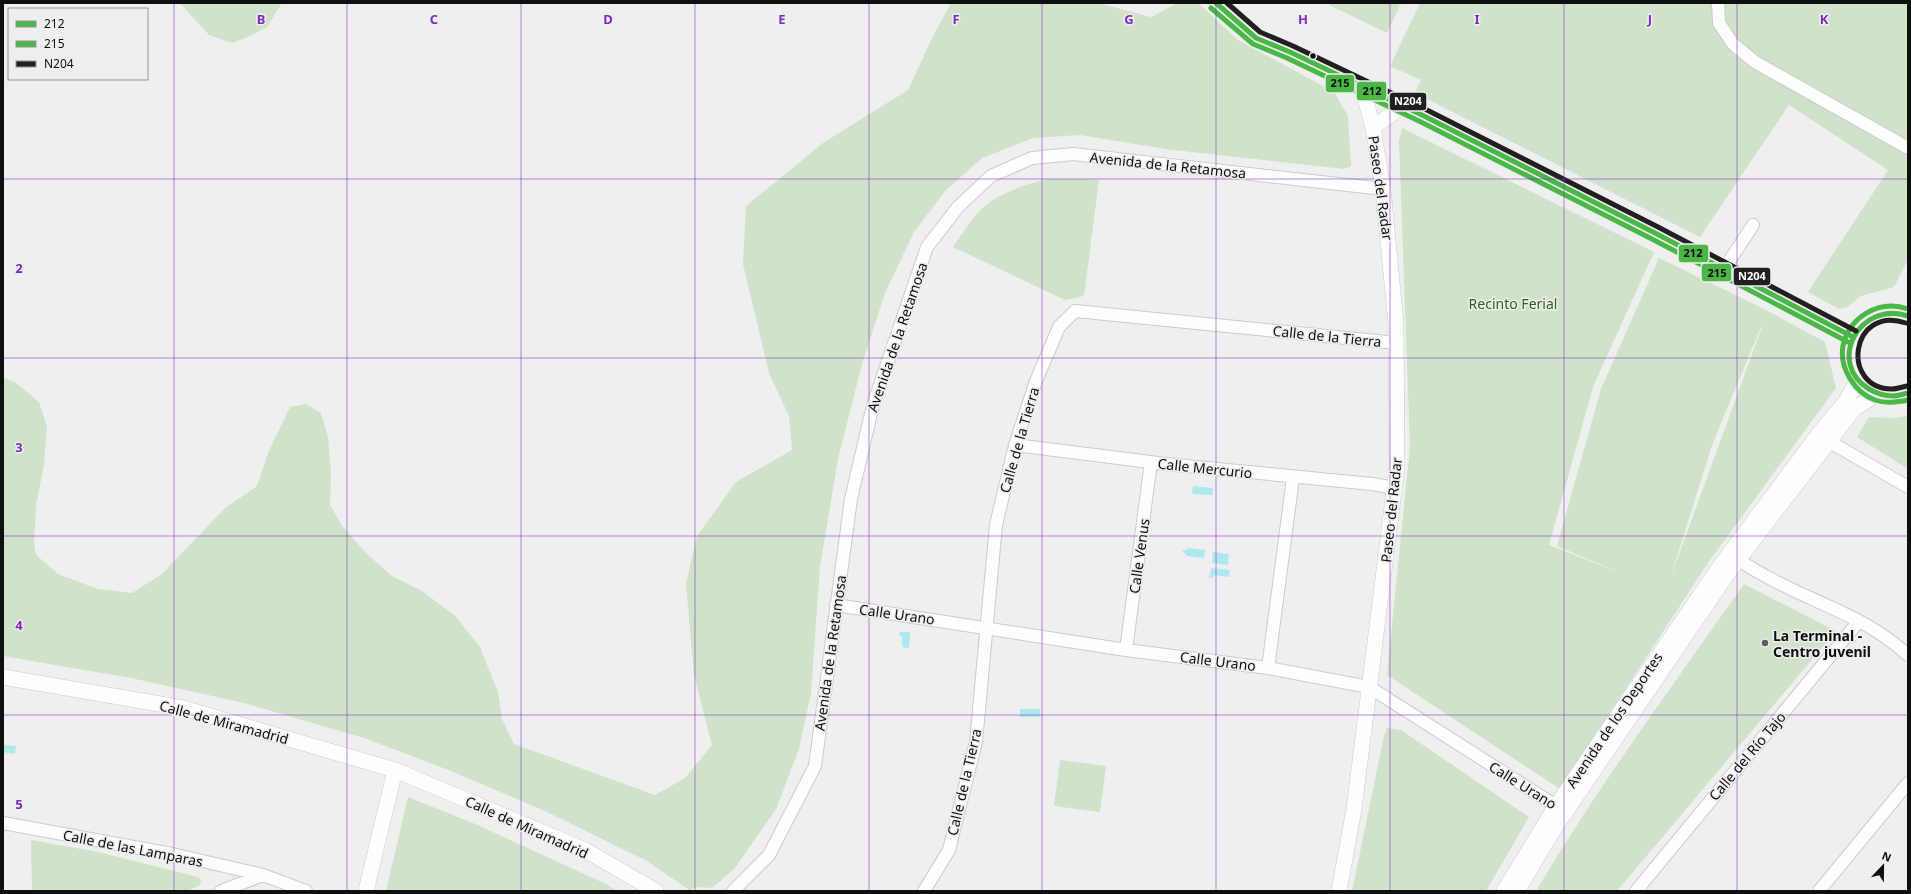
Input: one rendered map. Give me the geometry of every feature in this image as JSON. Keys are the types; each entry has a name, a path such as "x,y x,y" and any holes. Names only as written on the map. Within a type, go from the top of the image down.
{"street":[{"path":"1216,3 1256,38 1362,86 1402,106 1724,269 1853,337"},
{"path":"1718,3 1719,23 1733,44 1756,62 1908,148"},
{"name":"Paseo del Radar","path":"1339,891 1354,809 1397,467 1396,343 1383,189 1373,128 1362,86"},
{"name":"Paseo del Radar","path":"1373,128 1402,106"},
{"name":"Avenida de la Retamosa","path":"733,891 769,855 815,766 851,498 873,405 927,247 958,206 992,176 1032,158 1073,154 1383,189"},
{"path":"1724,269 1753,225"},
{"path":"1906,310 1884,313 1870,318 1860,326 1853,337 1850,352 1851,366 1858,380 1877,394 1894,396 1908,393"},
{"name":"Calle de la Tierra","path":"924,891 949,850 976,742 996,525 1015,445 1036,381 1059,327 1075,311 1396,343"},
{"name":"Avenida de los Deportes","path":"1504,891 1734,556 1823,438 1858,380"},
{"name":"Avenida de los Deportes","path":"1823,438 1854,408 1877,394"},
{"path":"1823,438 1908,487"},
{"name":"Calle Mercurio","path":"1015,445 1293,478 1372,484 1395,488"},
{"name":"Calle Venus","path":"1126,650 1152,462"},
{"path":"1268,668 1293,478"},
{"path":"1734,556 1773,580 1859,621 1895,644 1908,655"},
{"name":"Calle Urano","path":"836,605 986,627 1126,650 1268,668 1369,687 1561,809"},
{"name":"Calle del Río Tajo","path":"1636,891 1859,621"},
{"name":"Calle de Miramadrid","path":"3,677 183,708 395,770 584,850 656,891"},
{"path":"366,891 395,770"},
{"path":"1819,891 1908,784"},
{"name":"Avenida de los Deportes","path":"1517,891 1561,809"},
{"name":"Calle de las Lamparas","path":"3,823 172,854 263,875 306,891"},
{"path":"221,891 263,875"}],"green space":[{"path":"180,3 282,3 267,27 232,43 209,35"},
{"path":"951,3 1098,3 1151,17 1178,3 1198,3 1238,40 1334,92 1348,116 1351,166 1344,169 1165,149 1080,135 1033,138 982,158 946,190 914,232 885,293 862,364 838,459 820,566 811,693 799,749 776,809 735,868 712,888 699,887 689,890 647,861 547,812 451,771 364,738 244,703 131,678 3,656 3,378 15,382 39,402 47,427 44,464 36,506 34,543 36,555 58,574 98,589 132,593 162,574 225,508 257,486 268,453 290,407 306,404 321,413 328,437 331,472 330,505 342,526 366,553 392,576 422,591 455,616 480,647 498,692 502,719 514,744 655,795 685,778 712,745 694,675 686,584 697,536 736,482 792,450 789,416 769,373 743,264 746,206 823,143 908,90 933,36"},
{"path":"1330,3 1401,3 1387,33 1329,5"},
{"path":"1420,3 1908,3 1908,259 1894,287 1861,296 1847,307 1839,309 1808,292 1888,170 1789,105 1700,237 1415,93 1421,80 1390,66"},
{"name":"Recinto Ferial","path":"1402,128 1654,252 1593,387 1549,545 1623,574 1557,546 1601,389 1659,258 1768,311 1825,342 1836,388 1708,563 1560,789 1387,675 1410,447 1399,141","holes":["1762,327 1670,579 1712,445"]},
{"path":"1050,179 1099,180 1084,296 1065,300 953,247 968,225 986,205 1000,196 1016,189"},
{"path":"1908,416 1908,469 1857,437 1869,417 1894,418"},
{"path":"1744,584 1836,631 1617,891 1536,891 1611,774"},
{"path":"1387,728 1401,730 1529,817 1486,891 1352,891 1384,736"},
{"path":"1060,760 1106,766 1100,812 1054,806"},
{"path":"408,797 473,823 606,884 617,891 386,891"},
{"path":"31,840 98,852 198,877 201,880 200,885 187,891 32,891"}],"water":[{"path":"1193,486 1213,488 1213,495 1192,494"},
{"path":"1187,548 1205,550 1204,558 1186,556 1186,554 1183,553 1183,550 1187,550"},
{"path":"1213,552 1229,554 1228,565 1212,563"},
{"path":"1211,568 1230,570 1229,577 1214,575 1213,578 1209,578"},
{"path":"899,632 910,632 909,648 902,647 902,636 899,636"},
{"path":"1020,709 1040,709 1040,717 1020,717"},
{"path":"3,745 16,746 15,754 3,752"}],"transit line":[{"name":"212","path":"1216,3 1256,38 1290,52 1424,116 1655,233 1853,337"},
{"name":"N204","path":"1227,3 1260,32 1293,46 1427,110 1658,227 1856,331"},
{"name":"215","path":"1211,8 1253,44 1287,58 1421,122 1652,239 1850,343"},
{"name":"215","path":"1908,309 1886,306 1867,313 1859,319 1846,336 1842,354 1846,371 1850,379 1855,386 1868,397 1883,402 1908,400"},
{"name":"212","path":"1908,316 1890,313 1875,317 1863,325 1854,337 1850,350 1850,364 1856,378 1869,389 1890,396 1908,393"},
{"name":"N204","path":"1906,323 1887,320 1873,325 1863,336 1858,349 1859,363 1864,376 1875,385 1892,389 1907,386"}],"place":[{"name":"La Terminal - Centro juvenil","path":"1765,643"}]}
